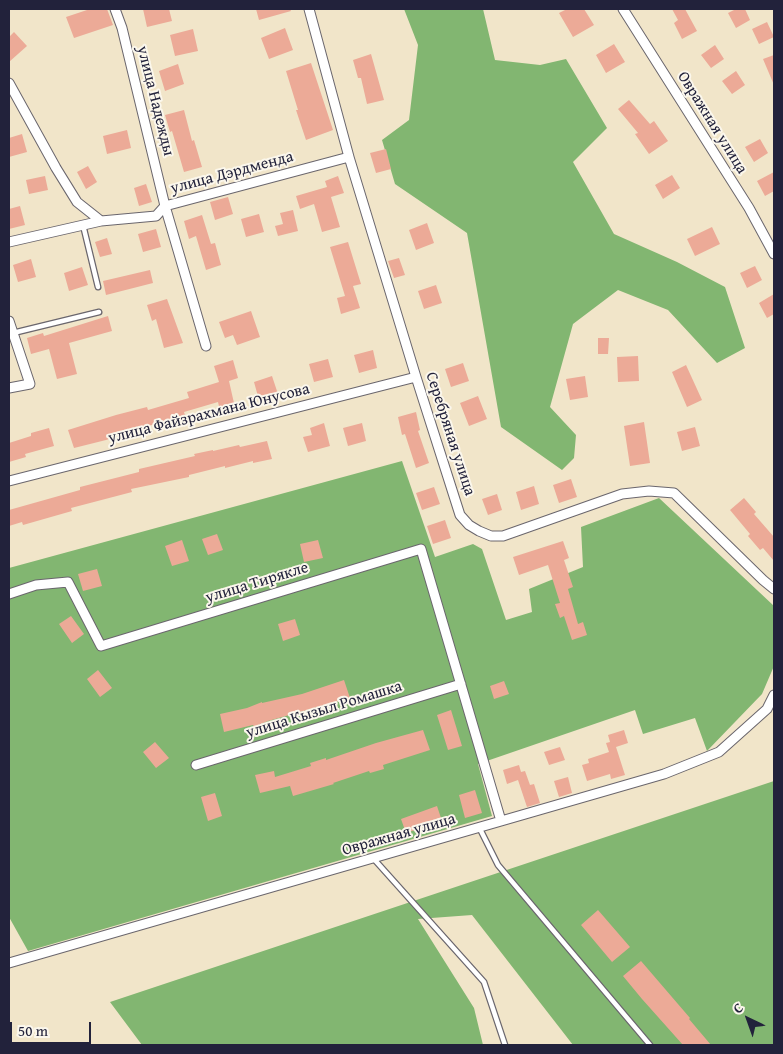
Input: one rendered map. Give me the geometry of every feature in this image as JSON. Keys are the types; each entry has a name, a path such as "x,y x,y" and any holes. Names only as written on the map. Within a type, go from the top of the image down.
{"street":[{"name":"улица Надежды","path":"115,9 122,28 165,206 206,346"},
{"name":"Серебряная улица","path":"309,9 349,157 460,515 469,525 490,536 503,536 622,494 649,490 674,493 774,589"},
{"name":"Овражная улица","path":"623,9 749,208 774,254"},
{"path":"9,83 56,168 78,202 100,221"},
{"name":"улица Дэрдменда","path":"9,242 100,221 156,216 165,206 349,157"},
{"path":"9,322 30,384 9,388"},
{"name":"улица Файзрахмана Юнусова","path":"9,481 416,377"},
{"name":"улица Тирякле","path":"9,594 36,585 68,582 101,646 421,549 461,684"},
{"path":"461,684 501,821"},
{"name":"улица Кызыл Ромашка","path":"196,765 461,684"},
{"name":"Овражная улица","path":"9,960 664,774 719,752 767,709 774,695"}],"lane":[{"path":"83,225 98,287"},
{"path":"13,333 98,312"},
{"path":"478,827 498,865 650,1045"},
{"path":"373,858 484,982 505,1045"}],"green space":[{"path":"404,9 483,9 495,60 540,65 566,59 607,128 573,162 614,234 677,262 725,287 745,348 717,363 668,310 618,290 573,324 550,407 576,435 574,458 562,470 501,427 467,233 395,184 382,140 409,120 418,45"},
{"path":"402,461 435,557 473,544 482,549 506,620 532,612 529,589 583,567 581,527 659,498 774,606 774,666 762,694 707,751 695,718 643,734 635,710 478,764 492,816 28,951 9,917 9,568"},
{"path":"774,781 774,1045 573,1045 472,915 418,919 474,1008 483,1045 142,1045 110,1002"}],"building":[{"path":"90,9 107,9 113,25 74,38 66,17"},
{"path":"143,9 169,9 172,21 147,27"},
{"path":"256,9 290,9 291,11 259,20"},
{"path":"567,9 584,9 594,25 573,37 559,13"},
{"path":"672,9 685,9 697,31 682,39 674,23 678,20"},
{"path":"736,9 745,9 750,20 736,28 728,13"},
{"path":"767,22 774,37 759,44 752,29"},
{"path":"285,28 293,50 269,59 261,38"},
{"path":"193,29 198,51 175,56 170,35"},
{"path":"14,32 27,46 9,62 9,37"},
{"path":"614,44 625,62 606,73 596,55"},
{"path":"715,45 724,59 711,68 701,55"},
{"path":"371,54 384,100 367,104 361,78 358,78 353,60"},
{"path":"774,55 774,85 763,59"},
{"path":"311,63 333,130 306,140 286,71"},
{"path":"178,64 184,84 165,91 159,71"},
{"path":"736,71 745,85 732,94 722,81"},
{"path":"629,100 650,124 654,121 668,141 649,154 635,134 638,133 618,109"},
{"path":"184,110 192,141 194,140 202,167 184,172 172,131 170,132 165,115"},
{"path":"127,130 131,148 107,154 103,136"},
{"path":"22,134 27,152 9,157 9,138"},
{"path":"760,139 768,153 754,162 745,147"},
{"path":"386,149 391,169 376,173 370,153"},
{"path":"88,166 97,182 86,189 77,172"},
{"path":"774,172 774,191 765,196 757,181"},
{"path":"672,175 680,188 663,199 655,185"},
{"path":"45,176 48,190 29,194 26,180"},
{"path":"338,176 344,193 331,197 340,227 322,232 314,204 300,209 296,196 327,187 325,181"},
{"path":"146,184 152,202 139,206 134,188"},
{"path":"228,197 233,214 215,220 210,202"},
{"path":"20,206 25,225 9,229 9,209"},
{"path":"293,210 298,231 278,236 275,226 283,224 280,213"},
{"path":"259,214 264,232 246,237 241,219"},
{"path":"202,215 211,244 215,243 221,265 206,270 196,236 189,239 184,221"},
{"path":"427,223 434,243 416,250 409,230"},
{"path":"712,227 720,244 695,256 687,239"},
{"path":"156,229 161,247 143,252 138,234"},
{"path":"107,238 112,254 100,257 95,242"},
{"path":"348,242 361,284 353,286 360,308 341,314 337,298 345,296 330,247"},
{"path":"399,258 405,275 394,278 388,261"},
{"path":"31,259 36,277 18,282 13,265"},
{"path":"755,266 762,280 747,288 740,273"},
{"path":"82,267 88,285 69,291 64,273"},
{"path":"150,270 153,283 106,295 103,281"},
{"path":"436,285 442,303 424,309 418,291"},
{"path":"774,294 774,314 767,318 759,303"},
{"path":"167,299 183,343 164,348 156,319 152,321 147,305"},
{"path":"251,311 260,337 237,345 233,335 225,338 219,322"},
{"path":"108,316 112,331 69,343 77,374 57,379 49,349 31,354 27,338 43,333 44,336"},
{"path":"598,338 609,338 608,354 598,354"},
{"path":"373,350 377,368 359,373 354,355"},
{"path":"638,356 639,381 618,382 617,357"},
{"path":"328,359 333,377 314,382 309,364"},
{"path":"233,360 238,378 229,381 236,412 221,415 218,402 184,412 186,418 168,424 167,420 106,440 74,448 68,430 116,415 147,407 148,410 189,398 187,392 219,382 214,366"},
{"path":"463,363 469,381 451,387 445,369"},
{"path":"686,365 702,400 687,407 672,372"},
{"path":"272,376 278,394 259,400 254,382"},
{"path":"585,376 588,397 570,400 566,379"},
{"path":"478,396 487,419 469,426 460,403"},
{"path":"416,412 420,430 418,431 429,463 416,468 405,434 402,435 398,417"},
{"path":"644,422 650,463 630,466 624,426"},
{"path":"324,423 330,446 308,452 303,437 312,435 310,428"},
{"path":"362,423 366,441 348,446 343,428"},
{"path":"695,427 700,446 682,451 677,432"},
{"path":"49,428 54,446 25,454 26,457 9,462 9,443 31,436 31,433"},
{"path":"267,441 272,459 253,463 253,461 225,468 225,466 189,475 189,477 131,489 132,492 71,508 72,511 23,525 22,522 9,526 9,510 80,490 80,487 139,472 139,469 195,456 194,454"},
{"path":"571,479 577,497 559,503 553,485"},
{"path":"534,486 539,504 521,510 516,492"},
{"path":"434,487 440,504 422,510 416,493"},
{"path":"497,494 502,510 488,515 482,499"},
{"path":"744,498 756,512 754,514 774,537 774,561 763,548 760,550 748,536 750,534 730,510"},
{"path":"445,520 451,538 433,544 427,526"},
{"path":"217,534 223,550 208,555 202,539"},
{"path":"182,540 189,561 172,566 165,546"},
{"path":"318,540 323,558 304,562 300,544"},
{"path":"563,541 569,558 564,560 573,587 568,589 578,624 583,622 587,635 572,640 564,616 560,618 555,604 560,603 548,565 519,575 513,557"},
{"path":"97,569 102,586 83,591 78,574"},
{"path":"71,616 84,634 72,643 59,624"},
{"path":"295,619 300,635 283,641 278,624"},
{"path":"98,670 112,688 100,697 87,679"},
{"path":"344,680 350,698 268,721 254,727 253,725 224,732 220,714 247,708 262,702 302,694"},
{"path":"504,681 509,694 494,699 490,686"},
{"path":"451,710 462,746 448,750 437,715"},
{"path":"423,730 430,750 383,765 384,769 370,773 369,771 293,796 290,786 260,793 255,775 274,771 275,777 311,766 310,763 326,758 326,760"},
{"path":"624,730 628,743 616,747 625,775 611,779 610,774 587,781 582,765 589,763 588,759 609,752 606,743 610,742 608,735"},
{"path":"155,742 169,758 156,768 143,752"},
{"path":"560,747 565,760 549,765 544,752"},
{"path":"519,765 521,772 525,771 530,785 534,784 540,803 527,807 518,780 507,784 503,770"},
{"path":"568,777 572,793 559,797 554,781"},
{"path":"475,790 482,813 465,818 459,795"},
{"path":"215,793 222,816 208,821 201,797"},
{"path":"437,806 442,821 406,833 401,819"},
{"path":"598,910 630,947 612,962 581,925"},
{"path":"641,961 711,1045 683,1045 642,999 623,976"}]}
